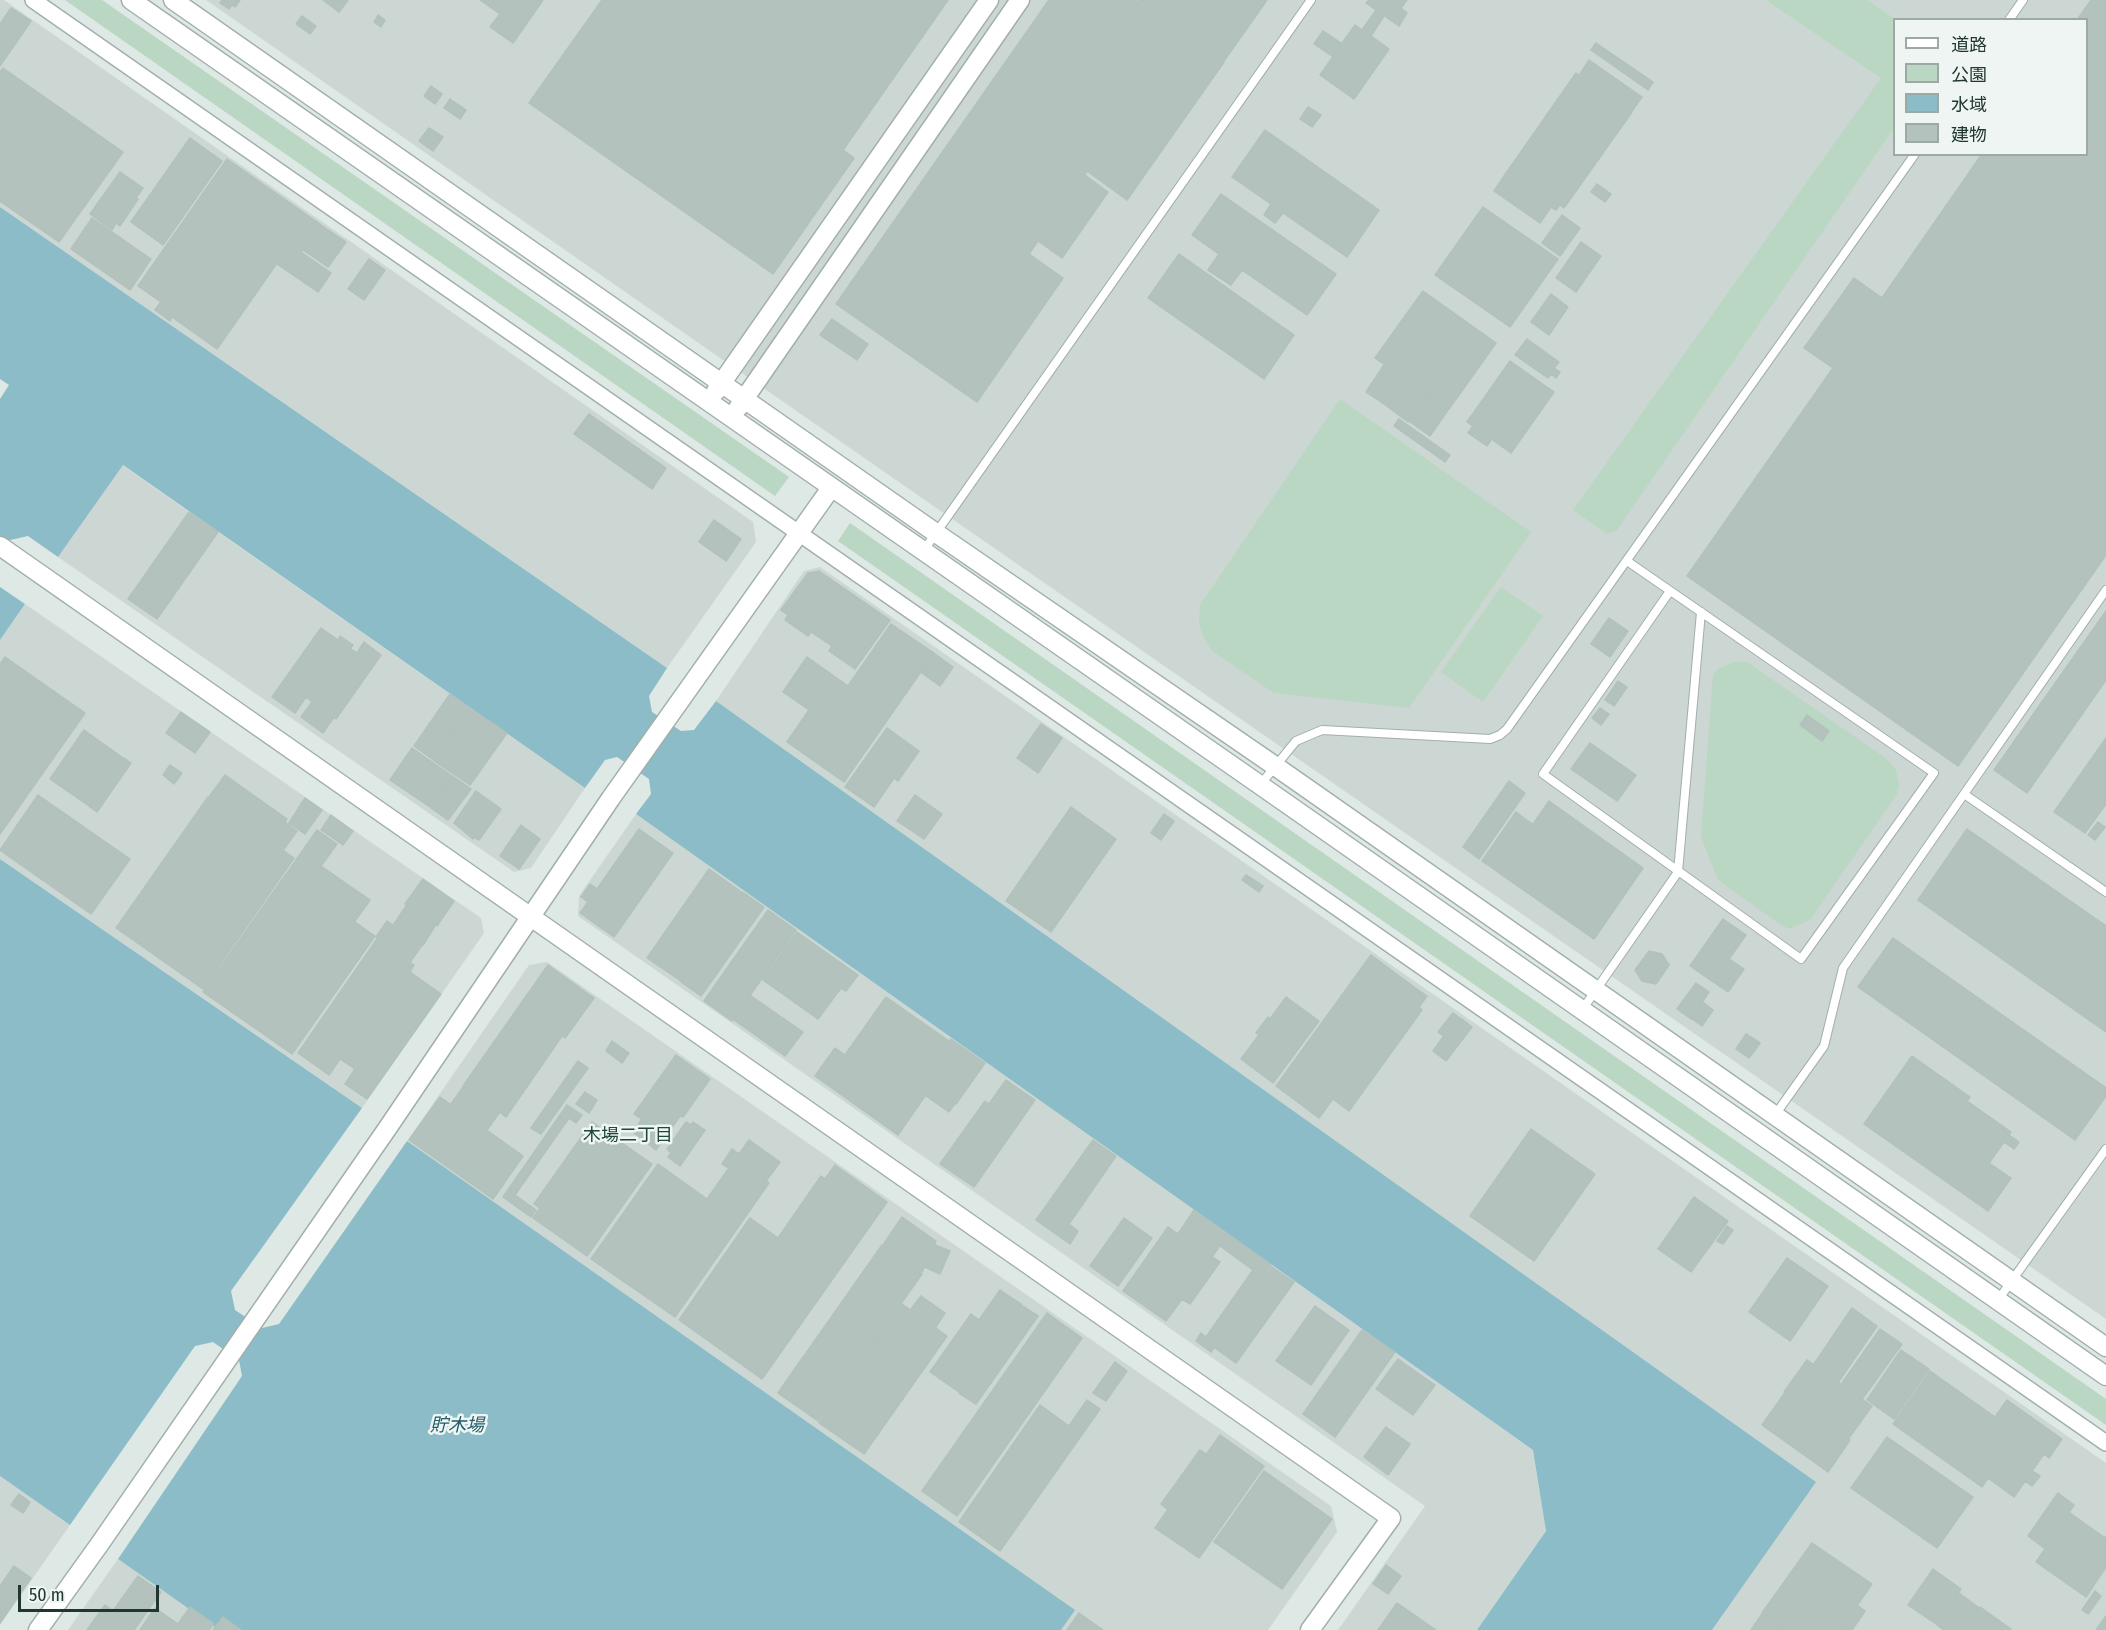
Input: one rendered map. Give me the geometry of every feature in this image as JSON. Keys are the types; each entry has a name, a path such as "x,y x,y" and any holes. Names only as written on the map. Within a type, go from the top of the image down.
{"street":[{"path":"33,0 2106,1443"},
{"path":"131,0 1260,784 1997,1302 2106,1376"},
{"path":"173,0 2106,1347"},
{"path":"708,402 989,0"},
{"path":"731,418 1020,0"},
{"path":"38,1630 532,917 611,798 831,488"},
{"path":"0,546 1391,1518 1310,1630"}],"lane":[{"path":"923,551 1311,0"},
{"path":"2010,18 2023,0"},
{"path":"1260,784 1296,741 1322,730 1490,739 1507,729 1914,156"},
{"path":"1627,561 1934,773 1800,959 1543,774 1670,591"},
{"path":"1774,1117 1824,1046 1843,968 2106,590"},
{"path":"1582,1010 1678,872 1701,612"},
{"path":"1964,794 2106,892"},
{"path":"1997,1302 2106,1149"}],"shaded area":[{"path":"0,0 4,0 753,522 756,542 667,668 0,207"},
{"path":"206,0 2106,0 2106,1319 723,360"},
{"path":"122,465 585,788 531,868 514,872 58,557"},
{"path":"820,567 2106,1463 2106,1630 1712,1630 1815,1482 716,701 804,571"},
{"path":"25,604 481,918 484,933 362,1108 0,859 0,640"},
{"path":"636,814 1533,1450 1546,1531 1477,1630 1338,1630 1425,1506 578,916 579,896"},
{"path":"547,962 1331,1506 1337,1532 1268,1630 1061,1630 1074,1610 407,1141 529,965"},
{"path":"0,1476 70,1525 0,1625"},
{"path":"118,1559 219,1630 68,1630"}],"green space":[{"path":"65,0 102,0 789,477 775,496"},
{"path":"1766,0 1867,0 1894,18 1893,129 1617,530 1607,534 1573,510 1881,78"},
{"path":"1340,399 1531,532 1409,708 1274,693 1212,651 1202,634 1199,623 1200,605"},
{"path":"850,523 2106,1399 2106,1425 838,541"},
{"path":"1501,587 1543,616 1483,702 1441,672"},
{"path":"1734,662 1747,662 1887,759 1896,770 1899,785 1897,794 1810,920 1789,929 1718,880 1701,837 1713,675 1718,669"}],"water":[{"path":"0,207 667,668 649,696 652,712 681,731 694,730 716,701 1816,1482 1712,1630 1477,1630 1546,1531 1533,1450 636,814 651,794 649,779 617,757 605,760 585,788 123,465 58,557 28,536 6,541 0,549 0,399 9,385 0,379"},
{"path":"0,587 25,604 0,640"},
{"name":"貯木場","path":"0,859 362,1108 231,1291 235,1310 262,1328 279,1324 407,1141 1075,1610 1061,1630 219,1630 118,1559 242,1376 239,1360 213,1342 195,1346 70,1525 0,1476"}],"building":[{"path":"222,0 240,0 235,7 232,5 229,9 220,3"},
{"path":"323,0 348,0 339,12"},
{"path":"480,0 543,0 513,43 490,27 500,14"},
{"path":"602,0 948,0 843,150 854,158 773,274 529,103"},
{"path":"1049,0 1135,0 1224,62 1127,200 1087,171 1085,175 1108,192 1062,258 1038,241 1029,254 1063,278 977,402 836,304"},
{"path":"1138,0 1267,0 1224,61"},
{"path":"1369,0 1407,0 1401,8 1407,13 1399,26 1366,3"},
{"path":"2091,0 2106,0 2106,555 1958,766 1687,576 1833,368 1804,348 1854,278 1882,298 1981,156 2088,156 2088,18 2078,18"},
{"path":"11,8 31,21 0,66 0,24"},
{"path":"1376,10 1384,16 1371,36 1389,49 1354,99 1320,75 1355,25 1362,30"},
{"path":"378,15 385,20 381,27 374,22"},
{"path":"302,16 316,26 310,34 296,24"},
{"path":"1323,31 1341,43 1332,56 1314,44"},
{"path":"1596,43 1653,82 1648,90 1591,50"},
{"path":"1589,60 1642,97 1632,111 1580,74"},
{"path":"3,68 123,152 59,242 0,201 0,72"},
{"path":"1576,73 1632,112 1564,208 1509,169"},
{"path":"431,86 442,94 435,104 424,96"},
{"path":"450,99 466,110 460,119 444,108"},
{"path":"1308,107 1321,115 1312,127 1300,119"},
{"path":"429,128 443,137 433,151 419,141"},
{"path":"1265,130 1379,210 1347,257 1283,213 1275,223 1264,215 1271,204 1232,177"},
{"path":"190,138 222,161 163,245 131,222"},
{"path":"227,159 320,224 302,251 291,243 217,349 172,317 170,321 155,310 161,302 138,286"},
{"path":"1508,170 1559,206 1556,210 1551,207 1540,223 1494,191"},
{"path":"120,172 143,188 120,226 116,223 112,230 90,214"},
{"path":"1597,184 1611,194 1605,202 1591,192"},
{"path":"1221,194 1336,274 1307,315 1242,270 1231,285 1208,270 1219,254 1192,235"},
{"path":"1483,207 1558,259 1510,327 1435,275"},
{"path":"1562,215 1580,228 1560,256 1542,243"},
{"path":"92,218 151,259 130,290 71,249"},
{"path":"321,225 346,242 328,267 303,250"},
{"path":"1581,242 1601,256 1576,292 1556,278"},
{"path":"291,245 331,273 318,292 277,264"},
{"path":"1179,254 1294,335 1264,379 1148,298"},
{"path":"369,259 385,270 364,300 348,289"},
{"path":"1423,291 1496,343 1449,409 1375,358"},
{"path":"1551,294 1568,307 1549,335 1531,322"},
{"path":"832,319 868,344 857,360 820,335"},
{"path":"1527,339 1559,362 1554,368 1560,372 1556,378 1551,374 1548,378 1515,355"},
{"path":"1510,361 1554,392 1511,453 1467,422"},
{"path":"1384,365 1406,380 1387,406 1366,392"},
{"path":"1406,380 1427,395 1408,422 1388,407"},
{"path":"1427,395 1448,410 1430,436 1409,421"},
{"path":"589,414 666,468 652,489 574,434"},
{"path":"1399,419 1450,455 1445,462 1394,426"},
{"path":"1472,427 1491,440 1487,446 1468,433"},
{"path":"189,512 218,532 157,619 128,599"},
{"path":"714,520 741,539 726,561 699,542"},
{"path":"819,571 890,620 855,669 829,651 832,646 811,632 808,636 785,620 788,615 781,610 808,573"},
{"path":"2106,611 2106,680 2027,793 1994,770"},
{"path":"1609,618 1628,631 1610,657 1591,644"},
{"path":"891,624 934,653 844,782 787,742 809,710 783,692 807,657 848,686"},
{"path":"321,628 338,640 340,636 353,645 350,649 357,653 364,642 381,655 336,719 334,717 323,733 301,717 312,702 306,697 295,713 272,697"},
{"path":"935,654 953,667 940,686 922,673"},
{"path":"5,657 85,713 0,834 0,664"},
{"path":"1618,681 1627,687 1614,706 1605,700"},
{"path":"450,694 468,707 432,759 414,746"},
{"path":"469,708 490,722 453,774 433,760"},
{"path":"1600,708 1609,714 1601,725 1592,718"},
{"path":"181,712 210,732 195,753 166,733"},
{"path":"1807,715 1829,731 1822,741 1800,725"},
{"path":"491,722 507,733 470,785 454,774"},
{"path":"1041,724 1062,738 1038,773 1017,758"},
{"path":"887,728 919,751 898,781 894,778 874,807 845,787"},
{"path":"84,730 123,758 89,806 50,779"},
{"path":"2106,738 2106,804 2085,833 2054,812"},
{"path":"1590,743 1636,775 1617,801 1571,769"},
{"path":"412,748 452,776 430,807 390,780"},
{"path":"124,758 131,763 97,812 90,807"},
{"path":"170,765 182,773 174,784 163,775"},
{"path":"225,775 287,819 285,822 297,831 284,849 209,797"},
{"path":"453,776 471,789 448,820 431,808"},
{"path":"1509,781 1525,793 1479,859 1463,847"},
{"path":"476,791 501,809 479,840 474,837 473,839 454,823"},
{"path":"38,795 130,859 91,914 0,850"},
{"path":"915,795 942,814 924,839 897,821"},
{"path":"208,797 294,858 203,989 116,928"},
{"path":"305,798 322,810 305,834 289,823"},
{"path":"1549,801 1643,868 1594,939 1499,873"},
{"path":"1071,807 1116,839 1051,932 1006,901"},
{"path":"1516,812 1532,824 1498,872 1482,861"},
{"path":"1164,814 1174,821 1161,840 1151,833"},
{"path":"331,815 353,831 343,845 321,830"},
{"path":"2098,822 2105,827 2095,840 2088,835"},
{"path":"521,825 540,839 519,869 500,856"},
{"path":"639,829 673,853 614,937 580,913 588,902 581,897 590,884 597,889"},
{"path":"1967,829 2106,926 2106,1032 1918,900"},
{"path":"317,830 337,844 321,866 370,900 355,921 287,873"},
{"path":"709,869 743,893 681,981 647,958"},
{"path":"286,874 375,936 292,1054 203,992"},
{"path":"1246,875 1263,886 1259,892 1242,880"},
{"path":"423,879 454,901 437,926 405,904"},
{"path":"744,893 764,907 701,996 681,982"},
{"path":"406,906 435,926 423,945 394,924"},
{"path":"768,910 796,930 732,1021 704,1001"},
{"path":"1723,919 1746,935 1729,959 1744,969 1728,992 1690,966"},
{"path":"387,921 422,945 411,961 376,937"},
{"path":"797,932 858,975 846,991 841,988 818,1019 763,980"},
{"path":"1893,938 2106,1088 2106,1096 2075,1140 1858,987"},
{"path":"377,939 414,965 410,972 441,994 367,1099 345,1084 355,1069 340,1059 329,1075 298,1053"},
{"path":"1649,951 1662,954 1669,965 1656,984 1642,981 1635,970"},
{"path":"1371,955 1414,987 1319,1118 1276,1086"},
{"path":"548,965 594,998 565,1038 562,1036 506,1117 463,1086"},
{"path":"1696,983 1709,992 1691,1019 1677,1009"},
{"path":"1414,987 1427,996 1419,1007 1422,1010 1349,1111 1333,1099"},
{"path":"751,996 803,1032 785,1056 734,1020"},
{"path":"886,997 949,1041 888,1128 815,1076 835,1048 845,1055"},
{"path":"1286,997 1319,1021 1273,1083 1241,1059 1259,1035 1256,1033"},
{"path":"1704,1003 1713,1010 1702,1026 1692,1019"},
{"path":"1453,1013 1461,1019 1446,1038 1438,1032"},
{"path":"1462,1019 1472,1027 1446,1061 1433,1051 1443,1037 1447,1039"},
{"path":"1746,1034 1760,1043 1749,1058 1736,1049"},
{"path":"951,1039 985,1063 956,1104 922,1080"},
{"path":"612,1041 629,1053 622,1063 606,1051"},
{"path":"676,1055 710,1079 656,1150 633,1132 642,1119 634,1114"},
{"path":"1912,1056 1970,1097 1967,1101 2011,1132 2009,1135 2019,1142 2014,1149 2004,1142 1989,1163 2011,1178 1988,1211 1864,1124"},
{"path":"578,1061 588,1068 541,1134 531,1128"},
{"path":"922,1080 955,1103 949,1112 916,1089"},
{"path":"1006,1080 1035,1100 974,1187 940,1164 985,1101 989,1104"},
{"path":"463,1087 499,1113 487,1130 451,1104"},
{"path":"915,1089 925,1096 898,1135 888,1128"},
{"path":"585,1092 597,1100 589,1113 576,1104"},
{"path":"440,1097 523,1156 493,1199 409,1140"},
{"path":"567,1105 582,1115 576,1123 569,1118 515,1195 536,1210 531,1217 503,1197"},
{"path":"592,1122 652,1164 587,1256 533,1218 540,1208 534,1204"},
{"path":"686,1122 691,1125 693,1122 705,1130 680,1166 668,1157 671,1153 667,1149"},
{"path":"1531,1129 1595,1174 1534,1261 1470,1216"},
{"path":"749,1140 780,1162 766,1181 769,1183 675,1317 591,1259 658,1164 707,1199 729,1168 722,1164 732,1149 739,1154"},
{"path":"1093,1140 1116,1156 1069,1224 1078,1231 1070,1244 1036,1220"},
{"path":"835,1165 887,1202 762,1379 679,1320 750,1218 778,1238 821,1176 825,1179"},
{"path":"1694,1197 1728,1221 1691,1272 1658,1249"},
{"path":"1194,1210 1228,1234 1212,1257 1220,1262 1190,1304 1182,1299 1166,1321 1123,1291 1168,1227 1178,1234"},
{"path":"902,1217 936,1241 922,1272 883,1245"},
{"path":"1124,1218 1152,1238 1118,1286 1090,1266"},
{"path":"1727,1226 1733,1230 1723,1244 1717,1241"},
{"path":"1228,1234 1271,1265 1211,1352 1196,1341 1201,1333 1206,1337 1253,1270 1220,1246"},
{"path":"882,1245 922,1274 844,1384 804,1356"},
{"path":"935,1245 950,1251 940,1274 925,1267"},
{"path":"1787,1258 1828,1286 1790,1341 1749,1312"},
{"path":"1272,1267 1294,1282 1236,1363 1215,1348"},
{"path":"1000,1290 1021,1304 959,1392 930,1372 971,1314 979,1320"},
{"path":"921,1296 945,1313 936,1327 911,1309"},
{"path":"902,1304 947,1336 864,1454 819,1423"},
{"path":"1021,1305 1038,1316 976,1404 959,1393"},
{"path":"1315,1306 1349,1330 1311,1385 1276,1361"},
{"path":"1852,1308 1877,1326 1839,1381 1814,1364"},
{"path":"1047,1313 1082,1338 957,1516 922,1491"},
{"path":"1880,1329 1902,1344 1863,1398 1842,1383"},
{"path":"1362,1330 1395,1352 1335,1437 1303,1414"},
{"path":"1901,1350 1929,1369 1894,1419 1867,1400"},
{"path":"803,1357 844,1385 818,1421 778,1393"},
{"path":"1398,1359 1435,1385 1413,1415 1376,1389"},
{"path":"1807,1360 1872,1406 1849,1438 1784,1392"},
{"path":"1115,1362 1127,1371 1106,1401 1093,1393"},
{"path":"1930,1371 1995,1417 2007,1400 2062,1439 2049,1458 2044,1454 2032,1471 2040,1476 2032,1486 2025,1481 2014,1497 1988,1478 1982,1487 1893,1424"},
{"path":"1784,1394 1850,1440 1828,1472 1762,1425"},
{"path":"1087,1400 1100,1409 1000,1551 959,1522 1040,1405 1069,1426"},
{"path":"1386,1427 1410,1444 1388,1475 1364,1457"},
{"path":"1220,1435 1264,1466 1199,1558 1155,1528"},
{"path":"1887,1437 1973,1497 1937,1548 1851,1488"},
{"path":"1200,1450 1206,1454 1167,1509 1161,1504"},
{"path":"1264,1471 1332,1519 1282,1589 1214,1542"},
{"path":"2058,1493 2074,1505 2044,1548 2028,1536"},
{"path":"19,1494 30,1502 23,1513 11,1505"},
{"path":"2070,1513 2105,1538 2106,1536 2106,1567 2086,1597 2036,1562"},
{"path":"1812,1543 1872,1584 1840,1630 1786,1630 1762,1613"},
{"path":"1386,1565 1401,1576 1388,1594 1373,1584"},
{"path":"14,1566 31,1578 0,1623 0,1586"},
{"path":"1933,1569 1961,1589 1936,1624 1908,1605"},
{"path":"138,1576 161,1592 134,1630 87,1630 105,1605 113,1611"},
{"path":"2095,1591 2101,1596 2088,1614 2082,1610"},
{"path":"1959,1593 1978,1607 1962,1630 1944,1630 1937,1625"},
{"path":"1397,1603 1436,1630 1378,1630"},
{"path":"1857,1605 1865,1611 1852,1630 1840,1630"},
{"path":"190,1607 214,1624 209,1630 140,1630 155,1608 178,1624"},
{"path":"1980,1607 2011,1629 1964,1630"},
{"path":"1079,1613 1103,1630 1067,1630"},
{"path":"1762,1614 1785,1630 1751,1630"},
{"path":"2106,1616 2106,1630 2096,1630"},
{"path":"223,1617 241,1630 213,1630"}],"district":[{"name":"木場二丁目","path":"628,1136"}]}
